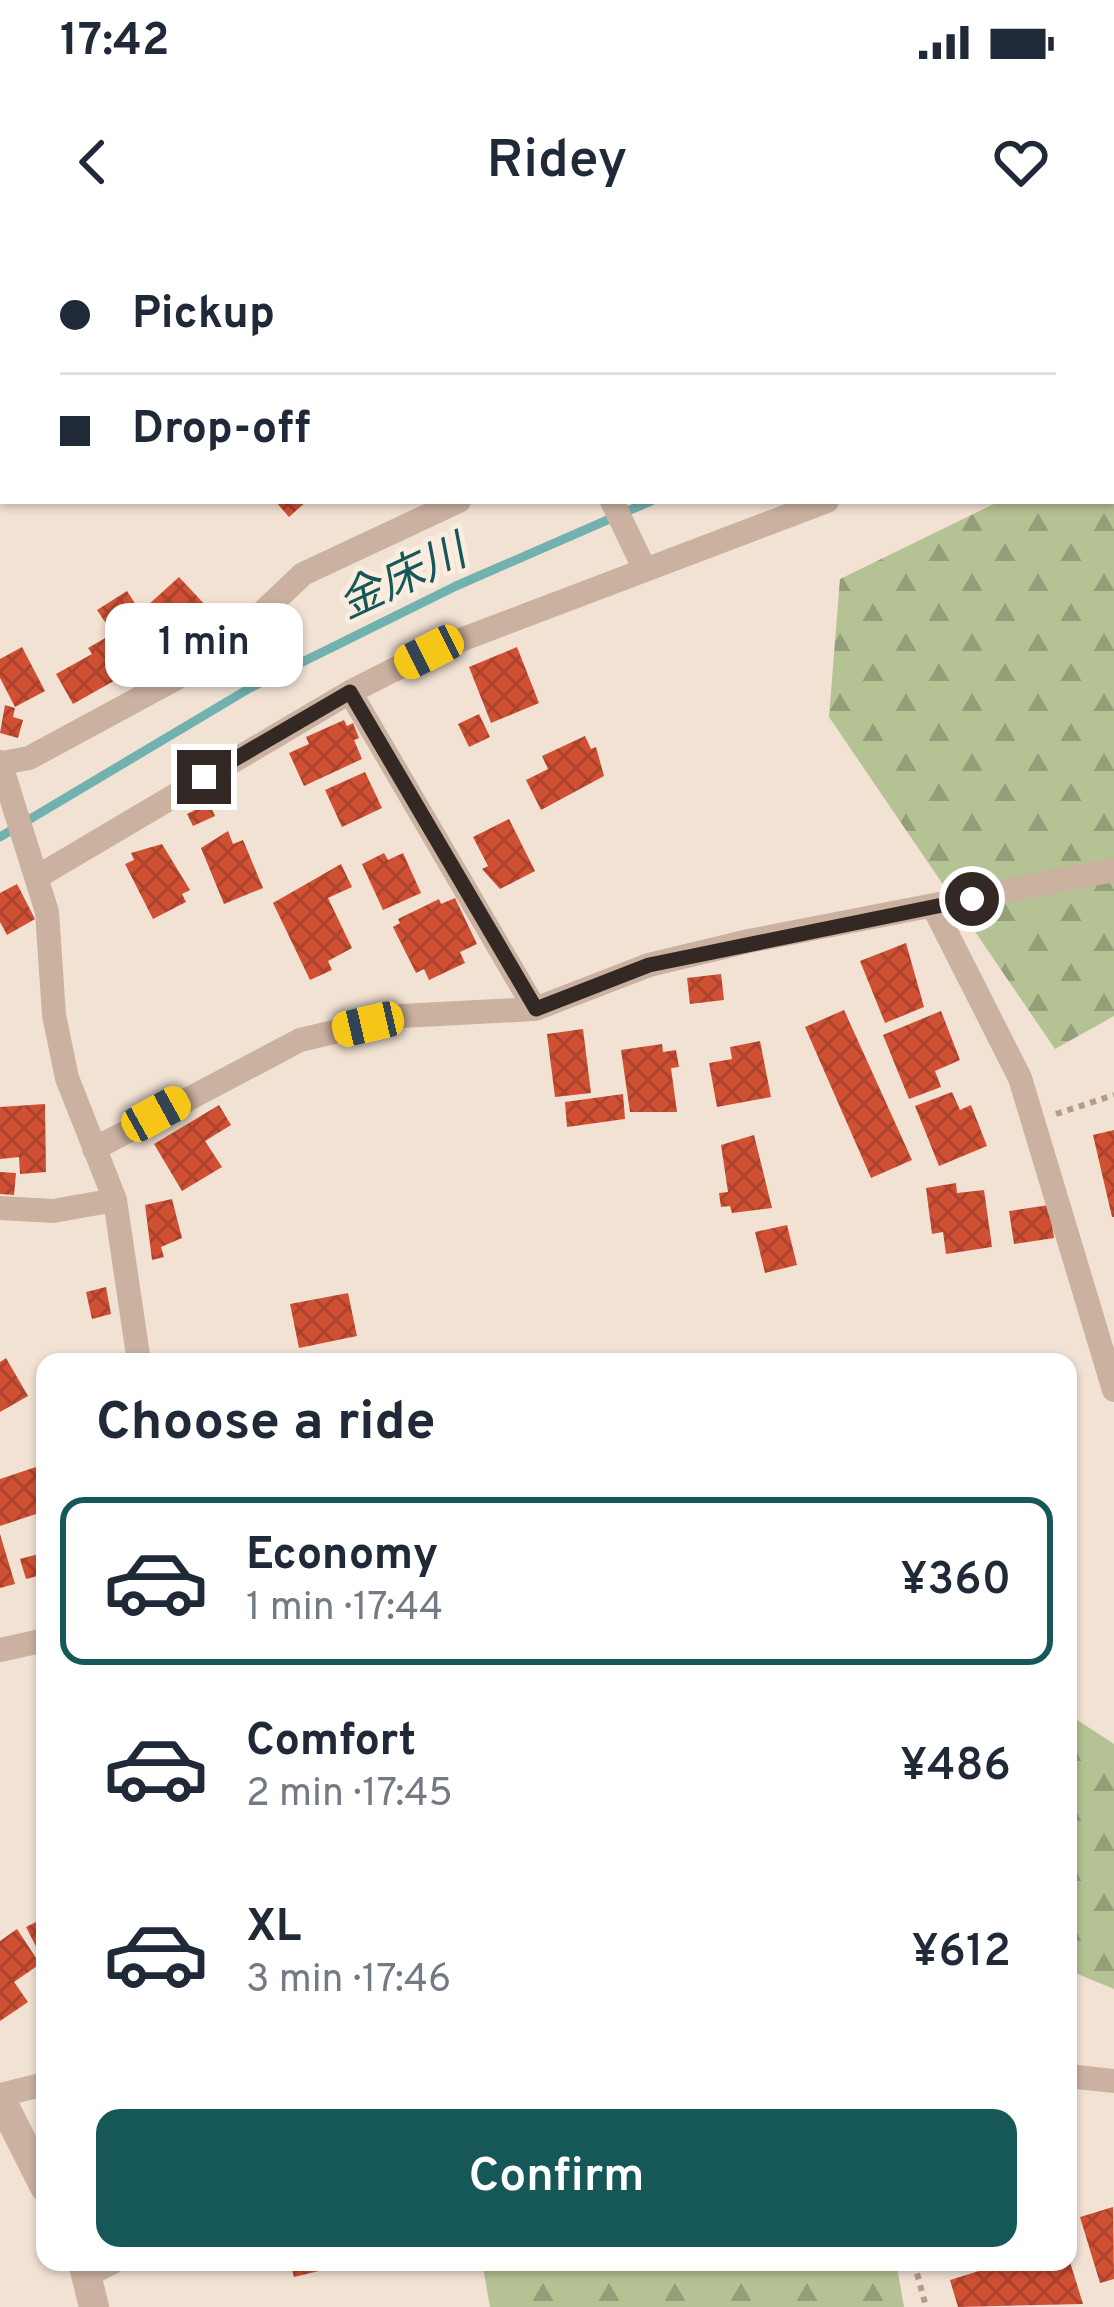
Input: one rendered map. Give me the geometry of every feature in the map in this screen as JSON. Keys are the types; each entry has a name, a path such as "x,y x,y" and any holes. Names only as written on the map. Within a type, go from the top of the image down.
{"street":[{"path":"138,1353 115,1200 67,1078 54,1015 47,912 3,769 214,658 303,574 453,504"},
{"path":"613,504 640,558"},
{"path":"37,877 350,692 429,652 640,558 816,504"},
{"path":"350,692 536,1009"},
{"path":"94,1149 299,1040 402,1016 536,1009 649,965 1114,870"},
{"path":"933,906 1021,1078 1114,1390"},
{"path":"0,1208 53,1211 115,1200"},
{"path":"0,1650 36,1642"},
{"path":"1077,2077 1114,2081"},
{"path":"36,2086 0,2096 36,2169"},
{"path":"94,2307 95,2271"}],"path":[{"path":"1036,1121 1114,1095"},
{"path":"916,2271 926,2307"}],"green space":[{"path":"994,504 1114,504 1114,1016 1055,1049 829,717 840,579"},
{"path":"1077,1720 1114,1744 1114,1989 1077,1974"},
{"path":"484,2271 898,2271 904,2307 490,2307"}],"building":[{"path":"278,504 304,504 289,517"},
{"path":"179,577 208,608 178,637 148,605"},
{"path":"127,591 160,642 131,661 97,610"},
{"path":"107,637 128,673 73,704 56,674 92,654 88,648"},
{"path":"22,647 45,691 15,707 0,678 0,659"},
{"path":"517,647 539,703 491,723 469,667"},
{"path":"5,705 15,708 13,717 23,720 18,738 0,733"},
{"path":"479,714 490,737 469,747 458,724"},
{"path":"344,720 347,726 353,723 362,759 304,786 289,753 309,744 306,737"},
{"path":"585,736 591,749 596,747 604,776 541,810 526,780 548,769 542,756"},
{"path":"365,772 382,808 342,827 325,790"},
{"path":"209,803 215,816 193,826 187,814"},
{"path":"509,819 535,871 500,889 482,869 488,866 473,837"},
{"path":"228,831 233,844 243,840 263,888 224,904 201,848"},
{"path":"162,844 190,890 182,894 186,902 153,919 125,864 134,860 131,853"},
{"path":"384,853 388,860 403,853 421,893 383,910 362,864"},
{"path":"341,864 352,887 328,898 352,948 328,961 332,970 310,980 273,903"},
{"path":"17,884 35,919 7,935 0,922 0,893"},
{"path":"455,898 477,944 460,952 465,963 429,980 424,969 416,973 393,927 400,923 398,919 439,899 441,904"},
{"path":"906,943 924,1007 885,1023 860,961"},
{"path":"721,974 724,1000 690,1004 687,978"},
{"path":"844,1010 912,1160 871,1178 805,1027"},
{"path":"941,1011 960,1060 935,1071 941,1087 909,1099 883,1035"},
{"path":"583,1029 591,1093 555,1097 547,1034"},
{"path":"760,1041 771,1097 717,1107 709,1063 732,1059 730,1047"},
{"path":"662,1044 663,1052 676,1050 679,1067 671,1068 677,1112 630,1112 621,1050"},
{"path":"952,1092 960,1110 971,1105 987,1146 939,1166 915,1106"},
{"path":"623,1094 625,1119 567,1127 565,1102"},
{"path":"45,1104 46,1172 20,1174 19,1157 0,1159 0,1107"},
{"path":"219,1105 231,1125 205,1141 222,1167 182,1191 154,1144"},
{"path":"1114,1130 1114,1217 1112,1217 1093,1135"},
{"path":"754,1135 772,1208 732,1213 730,1206 721,1207 719,1193 728,1192 721,1145"},
{"path":"0,1172 16,1173 14,1195 0,1194"},
{"path":"956,1183 957,1193 984,1190 992,1247 946,1254 943,1232 932,1234 926,1188"},
{"path":"172,1199 182,1238 161,1247 164,1257 152,1260 145,1205"},
{"path":"1049,1205 1054,1238 1014,1244 1009,1211"},
{"path":"787,1225 797,1265 765,1273 755,1232"},
{"path":"106,1287 111,1314 92,1319 86,1292"},
{"path":"348,1293 357,1336 299,1348 290,1304"},
{"path":"6,1358 28,1396 0,1412 0,1362"},
{"path":"36,1467 36,1514 0,1526 0,1479"},
{"path":"0,1534 15,1584 0,1588"},
{"path":"36,1555 36,1576 26,1579 20,1559"},
{"path":"36,1922 36,1946 26,1927"},
{"path":"17,1929 36,1958 36,1967 14,1982 28,2002 0,2021 0,1941"},
{"path":"1113,2207 1114,2279 1100,2283 1080,2217"},
{"path":"979,2271 1073,2271 1083,2304 958,2307 950,2280"}],"waterway":[{"name":"金床川","path":"0,837 250,688 456,586 644,504"}],"route":[{"path":"204,777 350,692 536,1009 649,965 972,899"}]}
